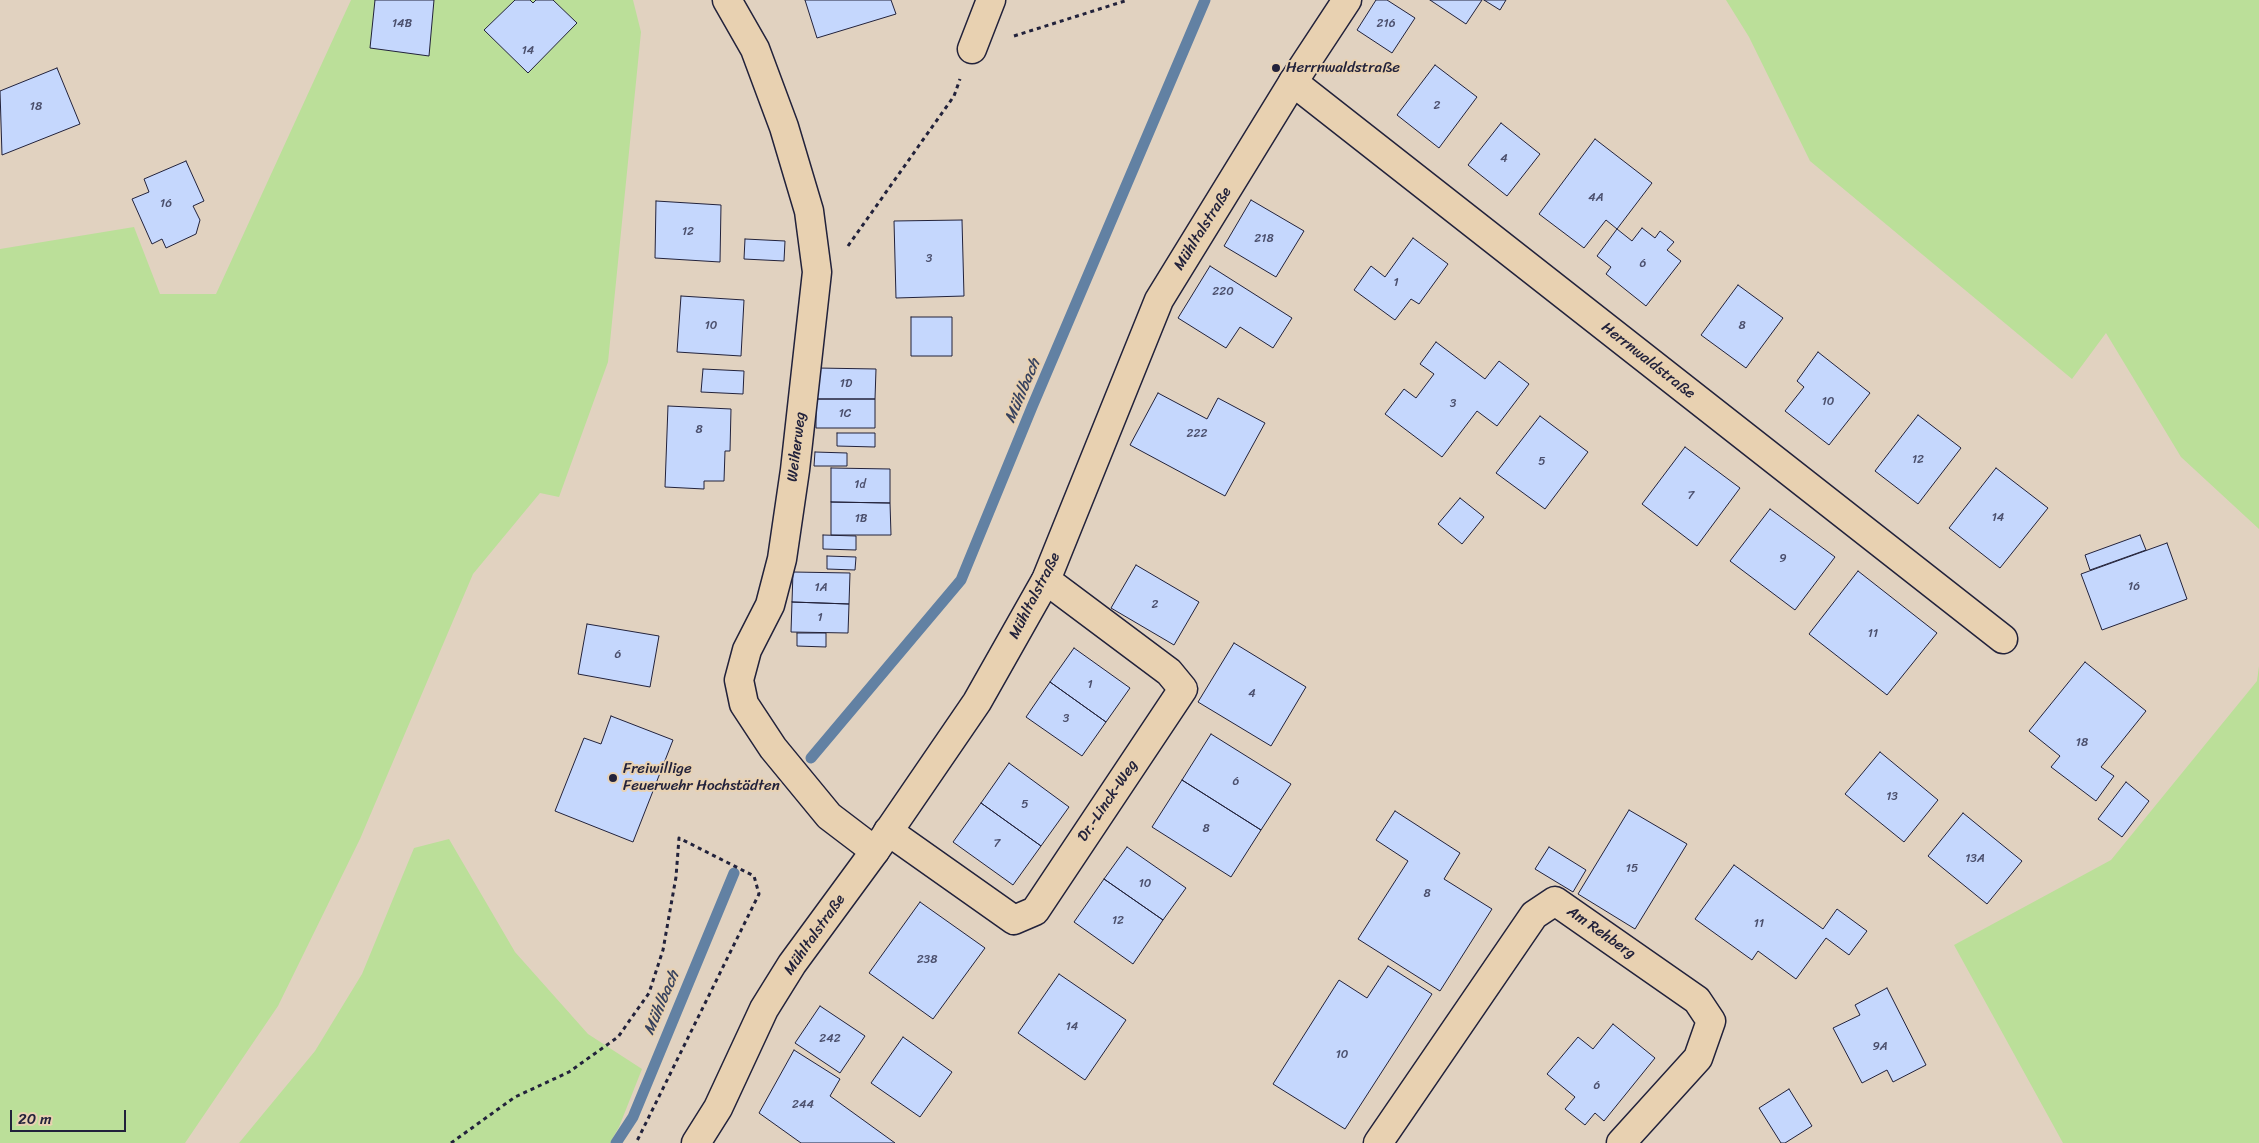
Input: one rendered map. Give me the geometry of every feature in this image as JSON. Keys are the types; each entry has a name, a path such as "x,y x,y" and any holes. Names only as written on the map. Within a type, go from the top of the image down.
{"street":[{"name":"Weiherweg","path":"727,0 755,50 784,127 810,211 816,272 795,470 782,559 770,605 747,650 739,680 744,704 773,748 829,816 882,841"},
{"path":"972,49 991,0"},
{"name":"Mühltalstraße","path":"696,1143 718,1108 764,1009 792,964 882,841 977,702 1046,580 1159,300 1293,82 1347,0"},
{"name":"Herrnwaldstraße","path":"1293,82 2003,639"},
{"name":"Dr.-Linck-Weg","path":"882,841 1014,920 1035,911 1183,690 1169,672 1046,580"},
{"name":"Am Rehberg","path":"1378,1143 1534,915 1555,901 1697,1000 1712,1021 1698,1058 1621,1143"}],"path":[{"path":"816,272 836,264 954,96 972,49 1128,0"},
{"path":"451,1143 515,1097 569,1072 618,1037 649,993 663,950 676,877 679,838 754,876 759,894 636,1143"}],"green space":[{"path":"351,0 633,0 641,32 608,362 559,497 540,493 473,574 360,839 278,1006 185,1143 0,1143 0,249 134,227 160,294 216,294"},
{"path":"1726,0 2259,0 2259,529 2181,457 2106,333 2072,379 1810,161 1749,37"},
{"path":"2259,666 2259,1143 2063,1143 1954,945 2111,860 2257,681"},
{"path":"449,839 515,952 588,1034 642,1069 619,1127 610,1143 239,1143 315,1051 362,974 414,848"}],"building":[{"path":"375,0 434,0 429,56 370,48"},
{"path":"515,0 530,0 533,3 536,0 553,0 577,23 528,73 484,30"},
{"path":"805,0 891,0 896,14 817,38"},
{"path":"1376,0 1387,0 1415,18 1392,53 1357,30"},
{"path":"1430,0 1482,0 1466,24"},
{"path":"1484,0 1506,0 1500,10"},
{"path":"1435,65 1477,97 1439,148 1397,115"},
{"path":"57,68 80,124 2,155 0,91"},
{"path":"1501,123 1540,154 1507,196 1468,165"},
{"path":"1595,139 1652,183 1617,229 1606,220 1584,248 1539,214"},
{"path":"186,161 204,201 193,206 200,220 196,234 166,248 162,239 152,244 132,199 149,192 144,179"},
{"path":"1251,200 1304,231 1276,277 1224,246"},
{"path":"656,201 721,205 720,262 655,258"},
{"path":"962,220 964,296 896,298 894,221"},
{"path":"1642,228 1655,238 1660,231 1674,242 1667,250 1681,261 1646,306 1606,274 1611,267 1597,256 1617,229 1632,241"},
{"path":"1413,238 1448,264 1419,304 1411,299 1395,320 1354,290 1371,266 1385,277"},
{"path":"745,239 785,241 784,261 744,259"},
{"path":"1210,266 1292,318 1273,348 1240,327 1226,348 1178,318"},
{"path":"1738,285 1783,318 1746,368 1701,335"},
{"path":"681,296 744,300 741,356 677,352"},
{"path":"911,317 952,317 952,356 911,356"},
{"path":"1436,342 1485,379 1499,361 1529,384 1497,426 1477,411 1442,457 1385,414 1404,389 1416,398 1434,374 1420,364"},
{"path":"1818,352 1870,393 1829,445 1785,411 1804,387 1797,381"},
{"path":"817,368 876,369 875,399 816,399"},
{"path":"703,369 744,371 743,394 701,392"},
{"path":"1158,393 1207,419 1218,398 1265,423 1225,496 1130,445"},
{"path":"816,399 875,399 875,428 816,428"},
{"path":"668,406 731,409 730,451 725,451 724,481 704,481 704,489 665,487"},
{"path":"1918,415 1961,448 1918,504 1875,471"},
{"path":"1540,416 1588,452 1545,509 1496,473"},
{"path":"837,433 875,433 875,447 837,446"},
{"path":"1685,447 1740,488 1697,546 1642,504"},
{"path":"815,452 847,453 847,466 814,466"},
{"path":"831,468 890,469 890,503 831,502"},
{"path":"1996,468 2048,508 2000,568 1949,528"},
{"path":"1460,498 1484,517 1462,544 1438,524"},
{"path":"831,502 890,503 891,535 831,535"},
{"path":"1770,509 1835,557 1795,610 1730,561"},
{"path":"823,535 856,536 856,550 823,549"},
{"path":"2140,535 2146,550 2090,570 2085,555"},
{"path":"2167,543 2187,599 2102,630 2081,574"},
{"path":"827,556 856,557 855,570 827,569"},
{"path":"1136,565 1199,602 1174,645 1111,608"},
{"path":"1858,571 1937,633 1887,695 1809,634"},
{"path":"793,572 850,573 849,604 792,602"},
{"path":"792,602 849,604 848,633 791,632"},
{"path":"587,624 659,636 650,687 578,674"},
{"path":"797,633 826,633 826,647 797,646"},
{"path":"1234,643 1306,687 1271,746 1198,702"},
{"path":"1074,648 1130,688 1106,722 1050,682"},
{"path":"2085,662 2146,711 2101,767 2114,776 2096,801 2051,767 2060,756 2029,731"},
{"path":"1050,682 1106,722 1082,756 1026,717"},
{"name":"Freiwillige Feuerwehr Hochstädten","path":"611,716 673,740 633,842 555,811 584,738 601,744"},
{"path":"1211,734 1291,784 1261,830 1182,780"},
{"path":"1880,752 1938,800 1904,842 1845,794"},
{"path":"1009,763 1069,807 1041,846 981,803"},
{"path":"1182,780 1261,830 1231,877 1152,827"},
{"path":"2126,782 2149,801 2122,837 2098,819"},
{"path":"981,803 1041,846 1013,885 953,842"},
{"path":"1629,810 1687,844 1635,929 1578,894"},
{"path":"1395,811 1460,853 1444,879 1492,909 1440,991 1358,939 1408,861 1376,840"},
{"path":"1963,813 2022,861 1987,904 1928,856"},
{"path":"1127,847 1186,888 1163,920 1104,879"},
{"path":"1549,847 1586,870 1573,892 1535,869"},
{"path":"1734,865 1823,929 1837,909 1867,931 1849,955 1826,938 1796,979 1758,951 1752,960 1695,919"},
{"path":"1104,879 1163,920 1133,964 1074,922"},
{"path":"920,902 985,948 933,1019 869,973"},
{"path":"1388,966 1432,994 1345,1129 1273,1084 1339,980 1367,998"},
{"path":"1059,974 1126,1020 1085,1080 1018,1033"},
{"path":"1887,988 1926,1065 1893,1082 1887,1070 1862,1083 1833,1028 1860,1015 1855,1005"},
{"path":"820,1006 865,1036 840,1073 795,1043"},
{"path":"1613,1024 1655,1058 1604,1121 1595,1113 1585,1125 1565,1109 1575,1097 1547,1074 1578,1037 1593,1049"},
{"path":"903,1037 952,1072 920,1117 871,1083"},
{"path":"794,1050 840,1079 830,1096 895,1143 801,1143 759,1113"},
{"path":"1789,1089 1812,1126 1785,1143 1781,1143 1759,1108"}],"waterway":[{"name":"Mühlbach","path":"811,758 961,580 1032,407 1205,0"},
{"name":"Mühlbach","path":"616,1143 633,1117 734,873"}],"place":[{"name":"Herrnwaldstraße","path":"1276,68"},
{"name":"Freiwillige Feuerwehr Hochstädten","path":"613,778"}]}
